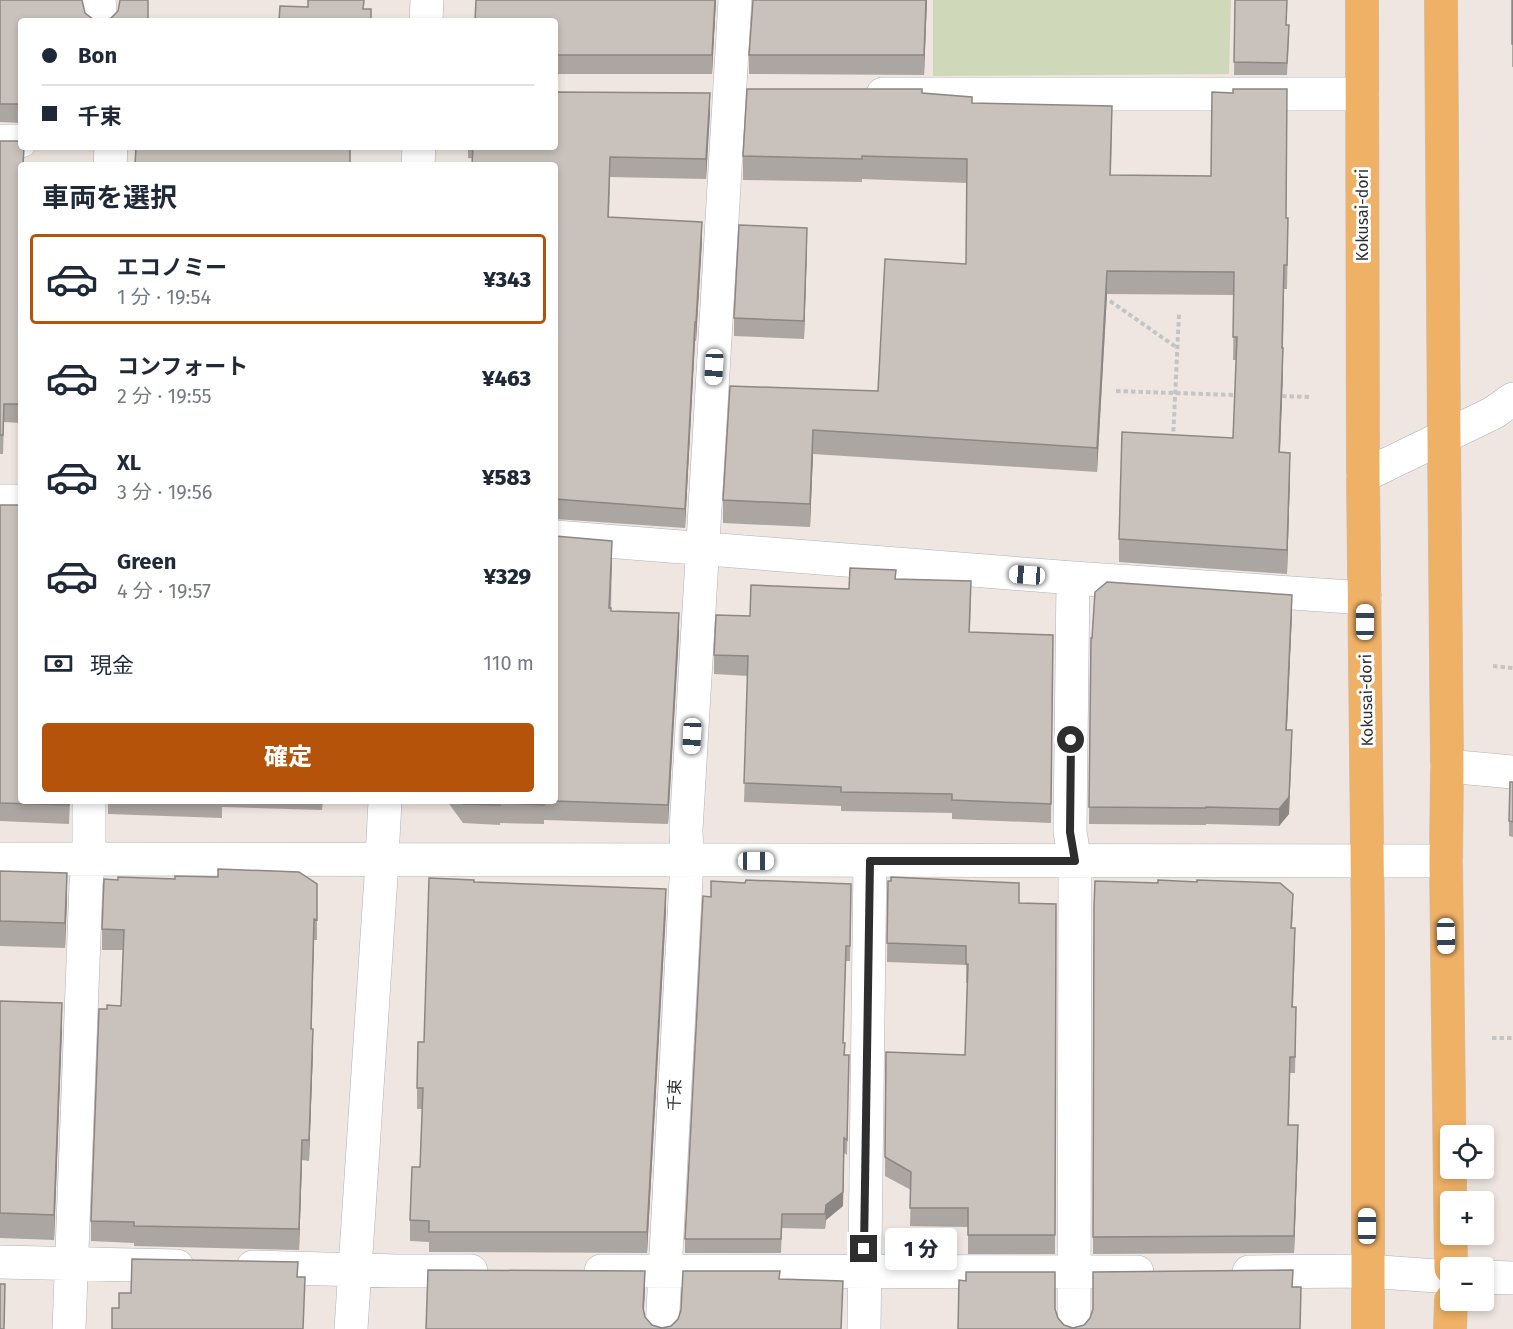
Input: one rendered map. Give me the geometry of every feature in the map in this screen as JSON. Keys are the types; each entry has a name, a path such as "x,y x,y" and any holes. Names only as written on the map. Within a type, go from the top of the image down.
{"main road":[{"name":"Kokusai-dori","path":"1362,0 1363,476 1368,862 1368,1329"},
{"path":"1441,0 1451,1257"},
{"path":"1450,1329 1451,1311"}],"street":[{"path":"99,0 101,18"},
{"path":"426,18 427,0"},
{"name":"千束","path":"662,1329 687,861 686,830 704,549 742,94 735,0"},
{"path":"695,94 742,94"},
{"path":"848,94 1362,94"},
{"path":"0,141 18,141"},
{"path":"1363,476 1493,413 1513,399"},
{"path":"0,501 18,501"},
{"path":"558,537 1073,578 1365,598"},
{"path":"1073,578 1070,832 1075,861 1074,1329"},
{"path":"1447,766 1513,772"},
{"path":"69,1329 86,884 89,860 89,804"},
{"path":"351,1329 385,804"},
{"path":"0,860 1446,861"},
{"path":"864,1329 870,861"},
{"path":"0,1262 502,1271"},
{"path":"572,1271 1168,1272"},
{"path":"1215,1272 1367,1271 1440,1276"},
{"path":"1494,1277 1513,1278"}],"path":[{"path":"1110,301 1177,347"},
{"path":"1172,449 1179,314"},
{"path":"1116,391 1236,396"},
{"path":"1282,396 1311,397"},
{"path":"1493,666 1513,668"},
{"path":"1492,1038 1513,1038"}],"green space":[{"path":"933,0 1231,0 1229,74 933,76"}],"building":[{"path":"0,0 82,0 85,13 92,18 18,18 18,104 0,104"},
{"path":"120,0 148,0 148,18 111,18 118,11"},
{"path":"308,0 364,0 363,9 371,9 371,18 279,18 280,6 308,7"},
{"path":"476,0 715,0 712,55 558,55 558,18 475,18"},
{"path":"753,0 926,0 924,55 749,55"},
{"path":"1235,0 1287,0 1286,25 1289,25 1287,63 1234,62"},
{"path":"1513,0 1513,44 1512,44"},
{"path":"747,89 922,89 922,93 972,97 972,103 1112,106 1110,175 1211,176 1212,92 1233,93 1233,89 1287,89 1287,265 1284,265 1279,452 1290,453 1287,550 1119,539 1122,432 1233,438 1237,337 1233,337 1234,272 1107,271 1097,448 813,430 810,504 723,500 730,386 878,391 885,259 966,264 967,159 743,156"},
{"path":"558,92 710,93 706,159 610,157 608,217 702,222 685,509 558,499 558,162 472,162 473,150 558,150"},
{"path":"0,141 18,141 18,150 24,150 23,162 18,162 18,404 4,404 3,435 0,435"},
{"path":"136,150 350,150 350,162 135,162"},
{"path":"739,225 807,228 804,321 734,318"},
{"path":"0,505 18,505 18,804 0,803"},
{"path":"558,536 612,541 609,608 611,611 679,613 668,805 558,801"},
{"path":"850,568 896,570 895,579 971,581 969,632 1053,635 1051,804 952,800 952,794 841,792 841,787 744,783 748,656 714,655 716,615 750,616 751,585 849,589"},
{"path":"1107,582 1292,595 1286,730 1292,730 1289,797 1279,809 1089,807 1091,638 1095,592"},
{"path":"1510,782 1513,782 1513,822 1509,821"},
{"path":"218,869 299,872 317,884 317,920 314,919 309,1140 302,1140 299,1229 134,1226 134,1222 91,1221 99,1009 107,1009 107,1005 121,1006 124,930 102,929 104,879 218,877"},
{"path":"0,871 67,873 65,923 0,921"},
{"path":"891,877 1019,883 1019,903 1056,904 1055,1235 968,1235 968,1208 910,1208 911,1172 885,1157 886,1052 965,1055 968,964 966,964 966,946 887,943 888,881 891,881"},
{"path":"429,878 474,880 474,882 666,889 647,1232 429,1232 429,1221 410,1220 412,1167 420,1167 423,1088 417,1088 418,1042 424,1042"},
{"path":"746,880 851,884 850,946 846,946 843,1043 845,1043 844,1055 849,1055 843,1192 826,1205 825,1214 782,1214 781,1239 685,1239 703,896 711,897 711,881 745,883"},
{"path":"1158,880 1280,883 1293,894 1291,928 1295,928 1292,1007 1296,1007 1295,1057 1290,1057 1288,1125 1298,1125 1294,1236 1093,1237 1095,881 1158,883"},
{"path":"0,1001 62,1003 54,1215 0,1213"},
{"path":"132,1259 298,1262 297,1277 305,1277 303,1329 112,1329 112,1308 119,1308 119,1293 131,1293"},
{"path":"428,1270 645,1271 643,1308 645,1317 652,1325 662,1328 671,1326 678,1319 681,1310 683,1271 780,1271 779,1279 843,1281 841,1329 426,1329"},
{"path":"1293,1270 1292,1287 1301,1287 1300,1329 958,1329 959,1280 966,1281 966,1272 1055,1272 1055,1309 1064,1325 1073,1328 1084,1325 1090,1318 1093,1309 1093,1272"},
{"path":"0,1284 5,1284 4,1329 0,1329"}],"route":[{"path":"864,1249 870,861 1075,861 1070,832 1071,740"}]}
